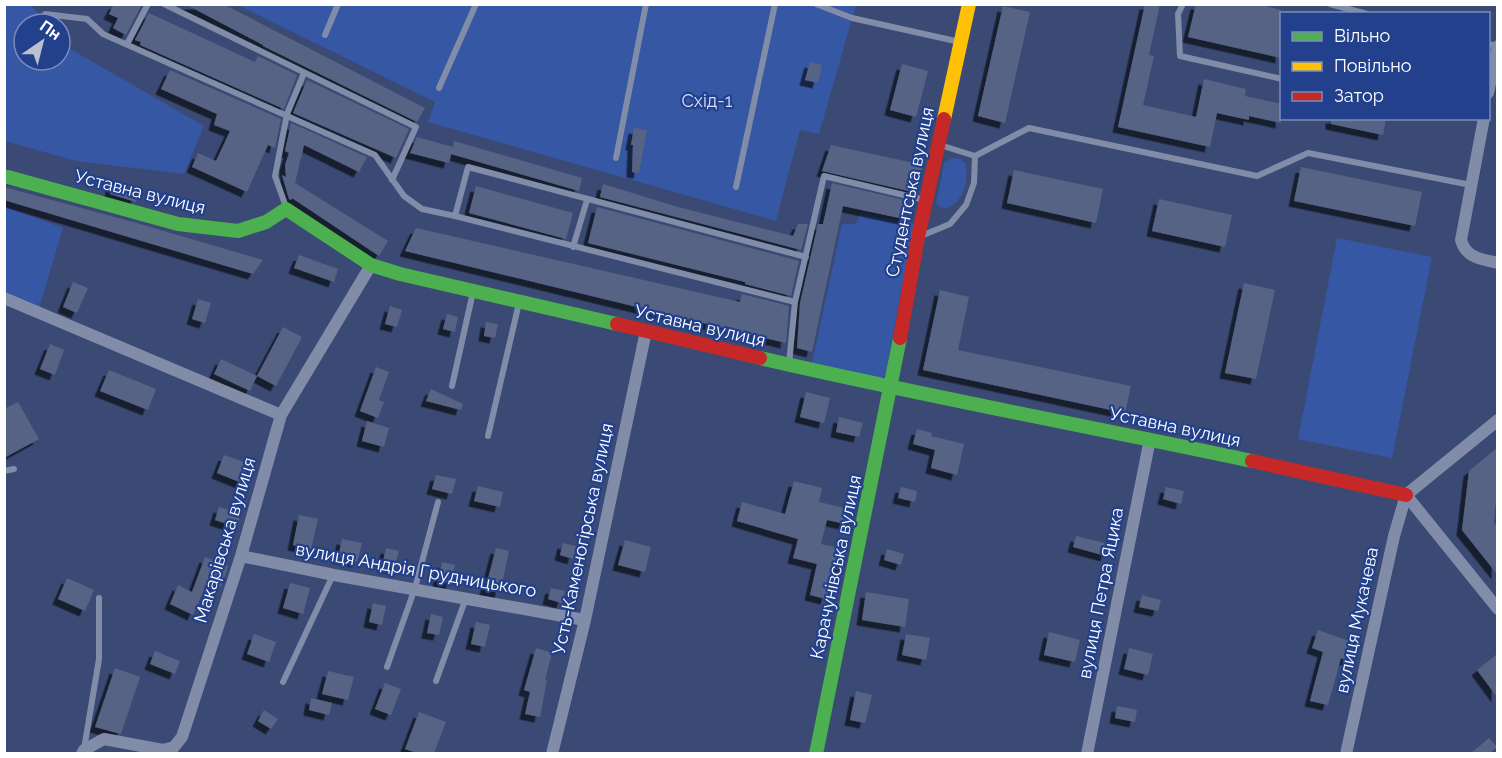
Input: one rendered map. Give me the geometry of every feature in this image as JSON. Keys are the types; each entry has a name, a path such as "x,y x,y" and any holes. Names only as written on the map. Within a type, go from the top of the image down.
{"street":[{"name":"Студентська вулиця","path":"891,388 918,237 969,4"},
{"path":"1490,83 1497,46"},
{"path":"1484,120 1461,240 1464,249 1470,255 1497,263"},
{"name":"Уставна вулиця","path":"8,177 178,224 238,231 266,222 286,209 371,265 399,274 891,388 1150,439 1406,495"},
{"name":"Макарівська вулиця","path":"83,752 104,740 130,742 163,750 174,747 182,737 241,556 281,415 371,265"},
{"path":"4,298 281,415"},
{"name":"Усть-Каменогірська вулиця","path":"552,753 585,620 646,331"},
{"name":"Карачунівська вулиця","path":"816,753 891,388"},
{"path":"1497,420 1406,495 1497,609"},
{"name":"вулиця Петра Яцика","path":"1087,753 1150,439"},
{"name":"вулиця Мукачева","path":"1346,753 1394,536 1406,495"},
{"name":"вулиця Андрія Грудницького","path":"241,556 585,620"}],"lane":[{"path":"127,44 148,4"},
{"path":"164,4 416,127 392,180"},
{"path":"325,35 338,4"},
{"path":"439,88 476,4"},
{"path":"616,158 646,4"},
{"path":"736,187 775,4"},
{"path":"816,4 852,18 961,42"},
{"path":"1183,4 1178,14 1180,56 1280,79"},
{"path":"1330,4 1360,12"},
{"path":"72,17 87,19 103,34 375,155 404,196 422,209 795,302"},
{"path":"286,209 275,176 287,114 304,73"},
{"path":"938,145 975,156 1029,128 1257,176 1308,153 1471,185"},
{"path":"918,237 950,224 966,205 974,183 975,156"},
{"path":"455,216 468,167 806,257"},
{"path":"789,365 795,302 824,176 926,200"},
{"path":"573,247 587,200"},
{"path":"452,386 474,291"},
{"path":"488,436 519,302"},
{"path":"4,471 14,469"},
{"path":"387,667 415,588 438,502"},
{"path":"283,682 334,575"},
{"path":"436,681 466,597"},
{"path":"83,752 99,659 99,598"}],"green space":[{"path":"4,5 31,5 37,12 12,12 12,72 72,72 72,50 204,126 184,174 76,161 5,141"},
{"name":"Схід-1","path":"238,5 856,5 819,134 800,130 776,221 428,122 435,102"},
{"path":"952,158 961,159 966,164 965,185 956,202 944,209 936,204 944,163"},
{"path":"4,206 63,228 37,315 5,301"},
{"path":"860,213 914,224 885,376 878,379 812,363 842,224 856,224"},
{"path":"1337,238 1432,257 1392,458 1298,439"}],"building":[{"path":"114,4 142,4 126,35 113,28 118,18 109,14"},
{"path":"185,4 223,4 425,108 417,122 263,46"},
{"path":"1145,4 1160,4 1149,55 1154,56 1143,105 1196,117 1204,79 1246,89 1245,96 1280,104 1281,123 1249,116 1249,120 1217,113 1210,147 1118,127"},
{"path":"1196,4 1258,4 1281,10 1280,58 1188,37"},
{"path":"1003,6 1030,12 1005,123 978,116"},
{"path":"149,13 255,62 258,56 297,75 284,109 140,45 141,42 135,40"},
{"path":"810,62 822,65 818,83 805,80"},
{"path":"902,64 928,71 916,117 890,110"},
{"path":"170,70 281,119 275,148 268,145 247,192 192,167 198,153 216,161 230,131 214,125 217,114 161,89"},
{"path":"307,80 409,129 396,158 293,113"},
{"path":"1331,120 1386,120 1383,135 1331,124"},
{"path":"291,123 367,157 359,172 304,145 295,183 388,241 379,256 292,198 289,199 282,175 286,177 285,165 289,153 285,151"},
{"path":"634,128 647,130 639,173 632,172 633,145 631,145"},
{"path":"417,137 453,147 454,141 582,178 579,191 451,154 449,163 410,153"},
{"path":"831,145 923,165 917,193 822,171"},
{"path":"1301,167 1422,192 1415,226 1294,201"},
{"path":"1014,170 1103,189 1096,223 1007,203"},
{"path":"832,183 908,201 904,219 843,206 812,352 797,348 800,303 818,224 823,224"},
{"path":"603,184 678,207 793,236 798,224 808,224 801,250 600,197"},
{"path":"111,185 138,189 136,202 110,194"},
{"path":"476,186 573,213 566,239 469,213"},
{"path":"4,187 263,260 253,274 4,200"},
{"path":"1159,199 1232,215 1225,247 1152,231"},
{"path":"597,207 799,261 791,296 745,284 745,282 588,243"},
{"path":"416,228 740,302 742,294 789,306 786,343 405,251"},
{"path":"299,255 338,269 334,282 294,268"},
{"path":"73,282 88,288 77,313 63,307"},
{"path":"1244,283 1275,290 1256,379 1225,373"},
{"path":"940,290 969,297 958,350 1131,386 1125,413 923,370"},
{"path":"198,299 211,303 205,323 192,319"},
{"path":"390,306 402,310 397,327 385,324"},
{"path":"447,314 458,317 455,332 443,329"},
{"path":"486,322 498,324 495,338 484,336"},
{"path":"283,327 302,337 276,386 257,376"},
{"path":"50,344 64,350 55,375 40,369"},
{"path":"221,359 257,376 250,391 214,374"},
{"path":"376,367 389,372 379,400 384,402 378,418 360,411"},
{"path":"109,370 156,389 148,410 100,391"},
{"path":"431,389 463,404 461,410 426,401"},
{"path":"806,392 830,398 824,423 800,417"},
{"path":"18,402 39,439 4,458 4,409"},
{"path":"839,417 863,423 859,437 836,432"},
{"path":"367,421 389,428 384,447 362,441"},
{"path":"917,429 932,433 931,436 964,444 957,475 931,468 935,450 913,444"},
{"path":"1497,448 1494,523 1497,527 1497,574 1462,530 1469,471"},
{"path":"224,455 249,464 242,483 217,473"},
{"path":"436,475 456,479 452,494 432,489"},
{"path":"794,481 822,488 819,502 849,509 845,524 827,520 821,544 847,550 843,571 834,569 826,599 810,595 817,564 793,558 798,539 737,521 742,502 785,514"},
{"path":"478,486 503,492 500,507 474,501"},
{"path":"901,487 917,491 915,502 898,498"},
{"path":"1166,487 1184,491 1181,504 1163,499"},
{"path":"219,507 241,513 237,527 215,520"},
{"path":"299,515 318,519 311,549 293,545"},
{"path":"1076,536 1109,544 1106,556 1073,547"},
{"path":"342,539 362,543 357,562 338,558"},
{"path":"625,540 651,547 645,572 618,565"},
{"path":"563,543 576,546 573,559 560,555"},
{"path":"386,548 399,551 394,569 382,566"},
{"path":"496,548 509,551 500,593 485,590"},
{"path":"887,549 904,554 901,565 884,560"},
{"path":"205,557 228,566 221,587 207,582 193,615 170,604 178,585 192,592"},
{"path":"442,562 455,565 451,584 438,581"},
{"path":"67,578 94,590 85,611 58,599"},
{"path":"290,583 310,588 303,614 283,608"},
{"path":"551,588 565,591 562,603 548,599"},
{"path":"866,592 909,599 905,627 862,620"},
{"path":"1142,595 1161,600 1158,611 1139,607"},
{"path":"373,603 386,606 382,625 369,622"},
{"path":"431,614 443,617 439,635 427,633"},
{"path":"476,622 490,625 485,647 471,644"},
{"path":"1318,630 1355,643 1349,661 1341,658 1328,705 1310,701 1323,652 1312,648"},
{"path":"1049,632 1080,640 1075,662 1044,655"},
{"path":"254,634 276,642 269,662 247,654"},
{"path":"906,634 930,638 926,660 902,655"},
{"path":"536,648 552,653 545,680 547,680 540,717 525,714 530,692 524,690"},
{"path":"1129,648 1153,654 1148,675 1124,669"},
{"path":"155,651 180,661 175,674 150,664"},
{"path":"1497,654 1497,697 1477,670"},
{"path":"115,668 140,677 121,734 95,727"},
{"path":"328,671 354,677 348,700 322,694"},
{"path":"385,683 401,689 391,715 375,709"},
{"path":"856,691 872,695 865,723 850,720"},
{"path":"311,698 332,703 329,715 309,710"},
{"path":"1117,706 1137,710 1135,722 1115,718"},
{"path":"264,710 278,719 271,729 258,721"},
{"path":"419,712 446,722 434,753 417,753 405,749"},
{"path":"1489,738 1497,747 1490,753 1471,753"}],"traffic: fast":[{"path":"8,177 178,224 238,231 266,222 286,209 371,265 400,274 617,324"},
{"path":"816,754 900,338"},
{"path":"760,358 1252,461"}],"traffic: slow":[{"path":"944,119 969,4"}],"traffic: jam":[{"path":"900,338 918,237 944,119"},
{"path":"617,324 760,358"},
{"path":"1252,461 1406,495"}]}
